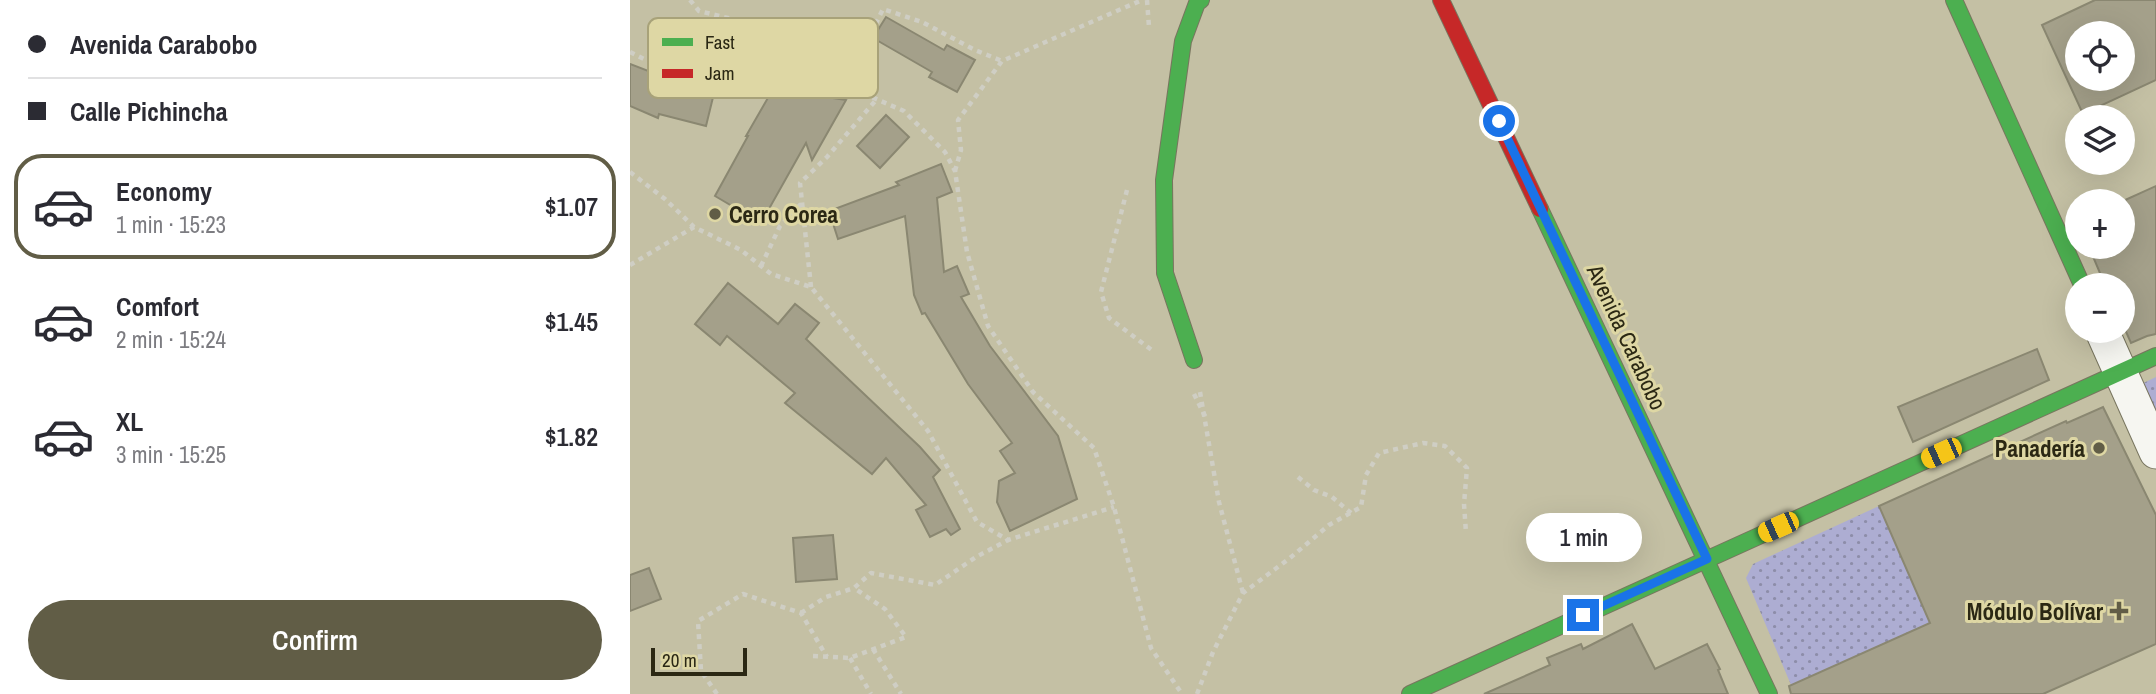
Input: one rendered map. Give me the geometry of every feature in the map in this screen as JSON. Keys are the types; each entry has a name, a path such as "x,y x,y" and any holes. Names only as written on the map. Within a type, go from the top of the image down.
{"street":[{"path":"1194,360 1165,273 1164,180 1183,41 1197,3 1201,0"},
{"name":"Avenida Carabobo","path":"1441,0 1769,694"},
{"path":"1954,0 2077,273"},
{"path":"2107,343 2156,452"},
{"path":"1410,694 2156,356"}],"path":[{"path":"690,0 699,11 728,18"},
{"path":"1142,0 1002,61 958,120 961,149 956,171 967,253 988,326 1033,392 1094,449 1114,507 1151,648 1182,694"},
{"path":"878,19 883,9 922,22 1002,61"},
{"path":"630,52 648,61"},
{"path":"872,98 904,111 945,152 956,171"},
{"path":"876,100 827,157 800,183 811,287 928,430 977,522 1009,540"},
{"path":"630,172 665,199 694,227 741,250 771,274 811,287"},
{"path":"761,266 780,226 801,204"},
{"path":"630,265 694,227"},
{"path":"1194,360 1219,502 1243,593"},
{"path":"1197,694 1213,652 1243,593 1329,525 1362,507 1366,475 1379,453 1423,443 1445,446 1467,468 1465,533"},
{"path":"1298,477 1314,490 1332,497 1351,513"},
{"path":"801,613 826,597 854,588 871,573 935,585 976,557 1009,540 1114,507"},
{"path":"813,656 850,658 906,637 884,609 854,588"},
{"path":"717,694 701,671 698,621 743,594 801,613 827,657"},
{"path":"873,649 901,694"},
{"path":"850,658 871,694"}],"shaded area":[{"path":"2156,377 2156,432 2135,387"},
{"path":"1879,506 1930,623 1791,685 1746,578 1753,564"}],"building":[{"path":"2095,0 2156,0 2156,80 2135,90 2135,21 2065,21 2065,75 2042,25"},
{"path":"886,17 944,50 947,45 975,60 957,92 929,77 932,72 878,41 878,30"},
{"path":"630,64 648,71 648,98 713,98 706,126 659,114 658,118 630,106"},
{"path":"2072,91 2132,91 2102,105 2079,105"},
{"path":"768,98 846,100 812,160 806,143 761,223 715,196"},
{"path":"886,115 909,137 880,168 857,146"},
{"path":"941,164 952,192 937,198 944,272 957,266 969,294 961,297 990,346 1058,436 1077,499 1010,531 997,502 999,481 1015,473 1000,451 1012,443 968,384 925,313 922,314 914,295 905,216 838,239 829,211 899,185 896,182"},
{"path":"2156,186 2156,334 2135,341 2135,273 2100,273 2094,259 2135,259 2135,196"},
{"path":"728,283 778,324 795,304 819,323 806,339 920,447 940,470 933,477 960,529 951,535 946,529 930,537 916,510 926,505 886,458 872,474 785,403 795,393 727,336 720,345 695,324"},
{"path":"2037,349 2049,380 1913,442 1898,407"},
{"path":"2103,407 2156,515 2156,644 2043,694 1791,694 1789,686 1930,623 1879,506 2066,421 2067,423"},
{"path":"833,535 837,579 796,582 793,538"},
{"path":"649,568 661,599 630,611 630,575"},
{"path":"1632,624 1655,669 1707,644 1720,669 1718,670 1728,694 1484,694 1550,665 1547,658 1581,644 1583,649"}],"traffic: fast":[{"path":"1194,360 1165,273 1164,180 1183,41 1197,3 1201,0"},
{"path":"1954,0 2077,273"},
{"path":"1540,209 1769,694"},
{"path":"1410,694 2156,356"}],"traffic: jam":[{"path":"1441,0 1540,209"}],"place":[{"name":"Cerro Corea","path":"715,214"},
{"name":"Panadería","path":"2099,448"},
{"name":"Módulo Bolívar","path":"2119,611"}],"route":[{"path":"1499,121 1707,559 1583,615"}]}
